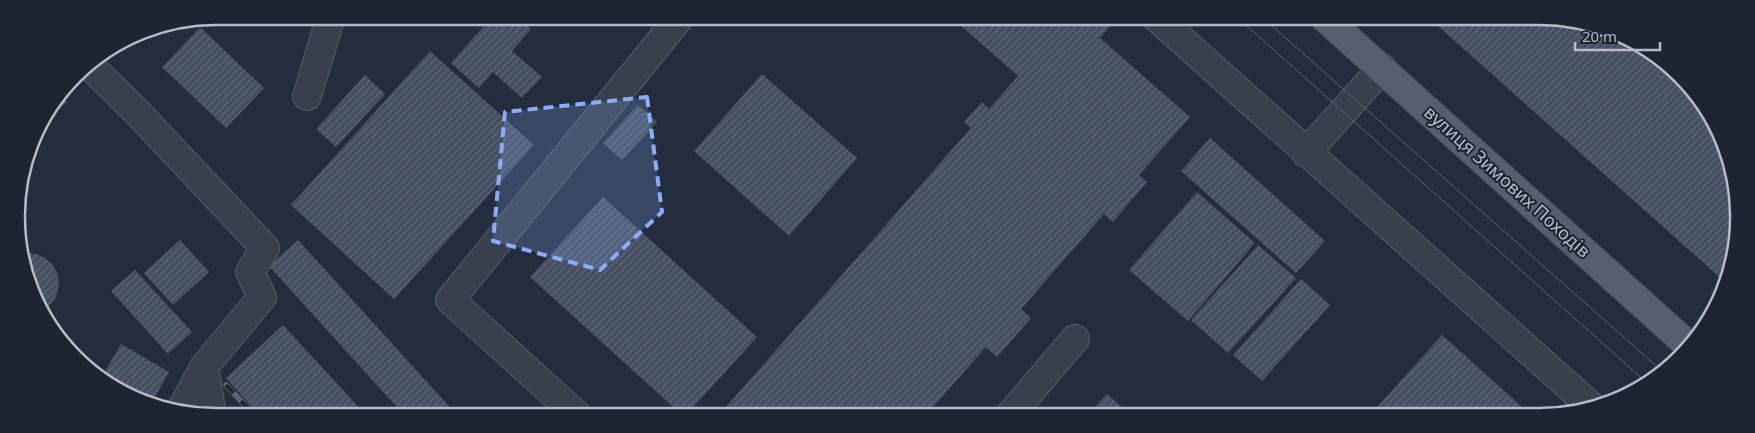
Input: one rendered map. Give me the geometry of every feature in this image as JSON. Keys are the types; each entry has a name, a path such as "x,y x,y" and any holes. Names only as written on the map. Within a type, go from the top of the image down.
{"main road":[{"name":"вулиця Зимових Походів","path":"1333,25 1683,342"}],"lane":[{"path":"307,96 328,25"},
{"path":"569,408 450,300 673,25"},
{"path":"1164,25 1586,402"},
{"path":"1306,153 1382,68"},
{"path":"94,70 136,111 265,248 250,272 262,297 204,367 184,405"},
{"path":"1016,408 1075,339"},
{"path":"204,367 211,408"}],"highlighted area":[{"path":"647,97 662,212 600,270 493,241 505,112"}],"building":[{"path":"485,25 527,25 531,29 512,51 542,77 522,98 493,72 479,88 451,63"},
{"path":"960,25 1111,25 1100,38 1190,117 1139,175 1147,182 1113,222 1104,214 1021,309 1031,318 997,357 986,347 932,408 725,408 971,128 964,122 982,102 989,109 1018,76"},
{"path":"1437,25 1551,25 1576,29 1600,35 1623,45 1645,57 1674,81 1698,110 1710,132 1720,155 1726,179 1730,204 1730,229 1720,278"},
{"path":"200,27 264,88 226,128 162,67"},
{"path":"430,51 534,145 394,299 291,205"},
{"path":"762,74 857,158 789,236 694,151"},
{"path":"365,75 385,94 336,147 316,129"},
{"path":"65,100 67,102 56,112"},
{"path":"638,105 657,122 622,160 603,143"},
{"path":"1210,138 1325,241 1296,273 1181,171"},
{"path":"1197,192 1255,243 1188,321 1129,270"},
{"path":"603,197 757,337 692,408 674,408 530,277"},
{"path":"180,240 209,272 173,305 144,273"},
{"path":"298,240 451,408 398,408 269,266"},
{"path":"1258,245 1296,278 1228,353 1191,320"},
{"path":"29,253 37,254 45,258 57,272 59,282 55,299 48,307 35,278"},
{"path":"135,270 192,332 168,354 111,291"},
{"path":"1301,279 1330,305 1262,381 1233,355"},
{"path":"283,325 360,408 253,408 226,378"},
{"path":"1442,335 1523,408 1376,408"},
{"path":"121,344 169,372 154,398 132,388 105,372"},
{"path":"1107,394 1123,408 1094,408"}],"tram line":[{"path":"1246,25 1641,378"},
{"path":"1271,25 1657,366"}],"railway":[{"path":"226,385 247,408"}]}
